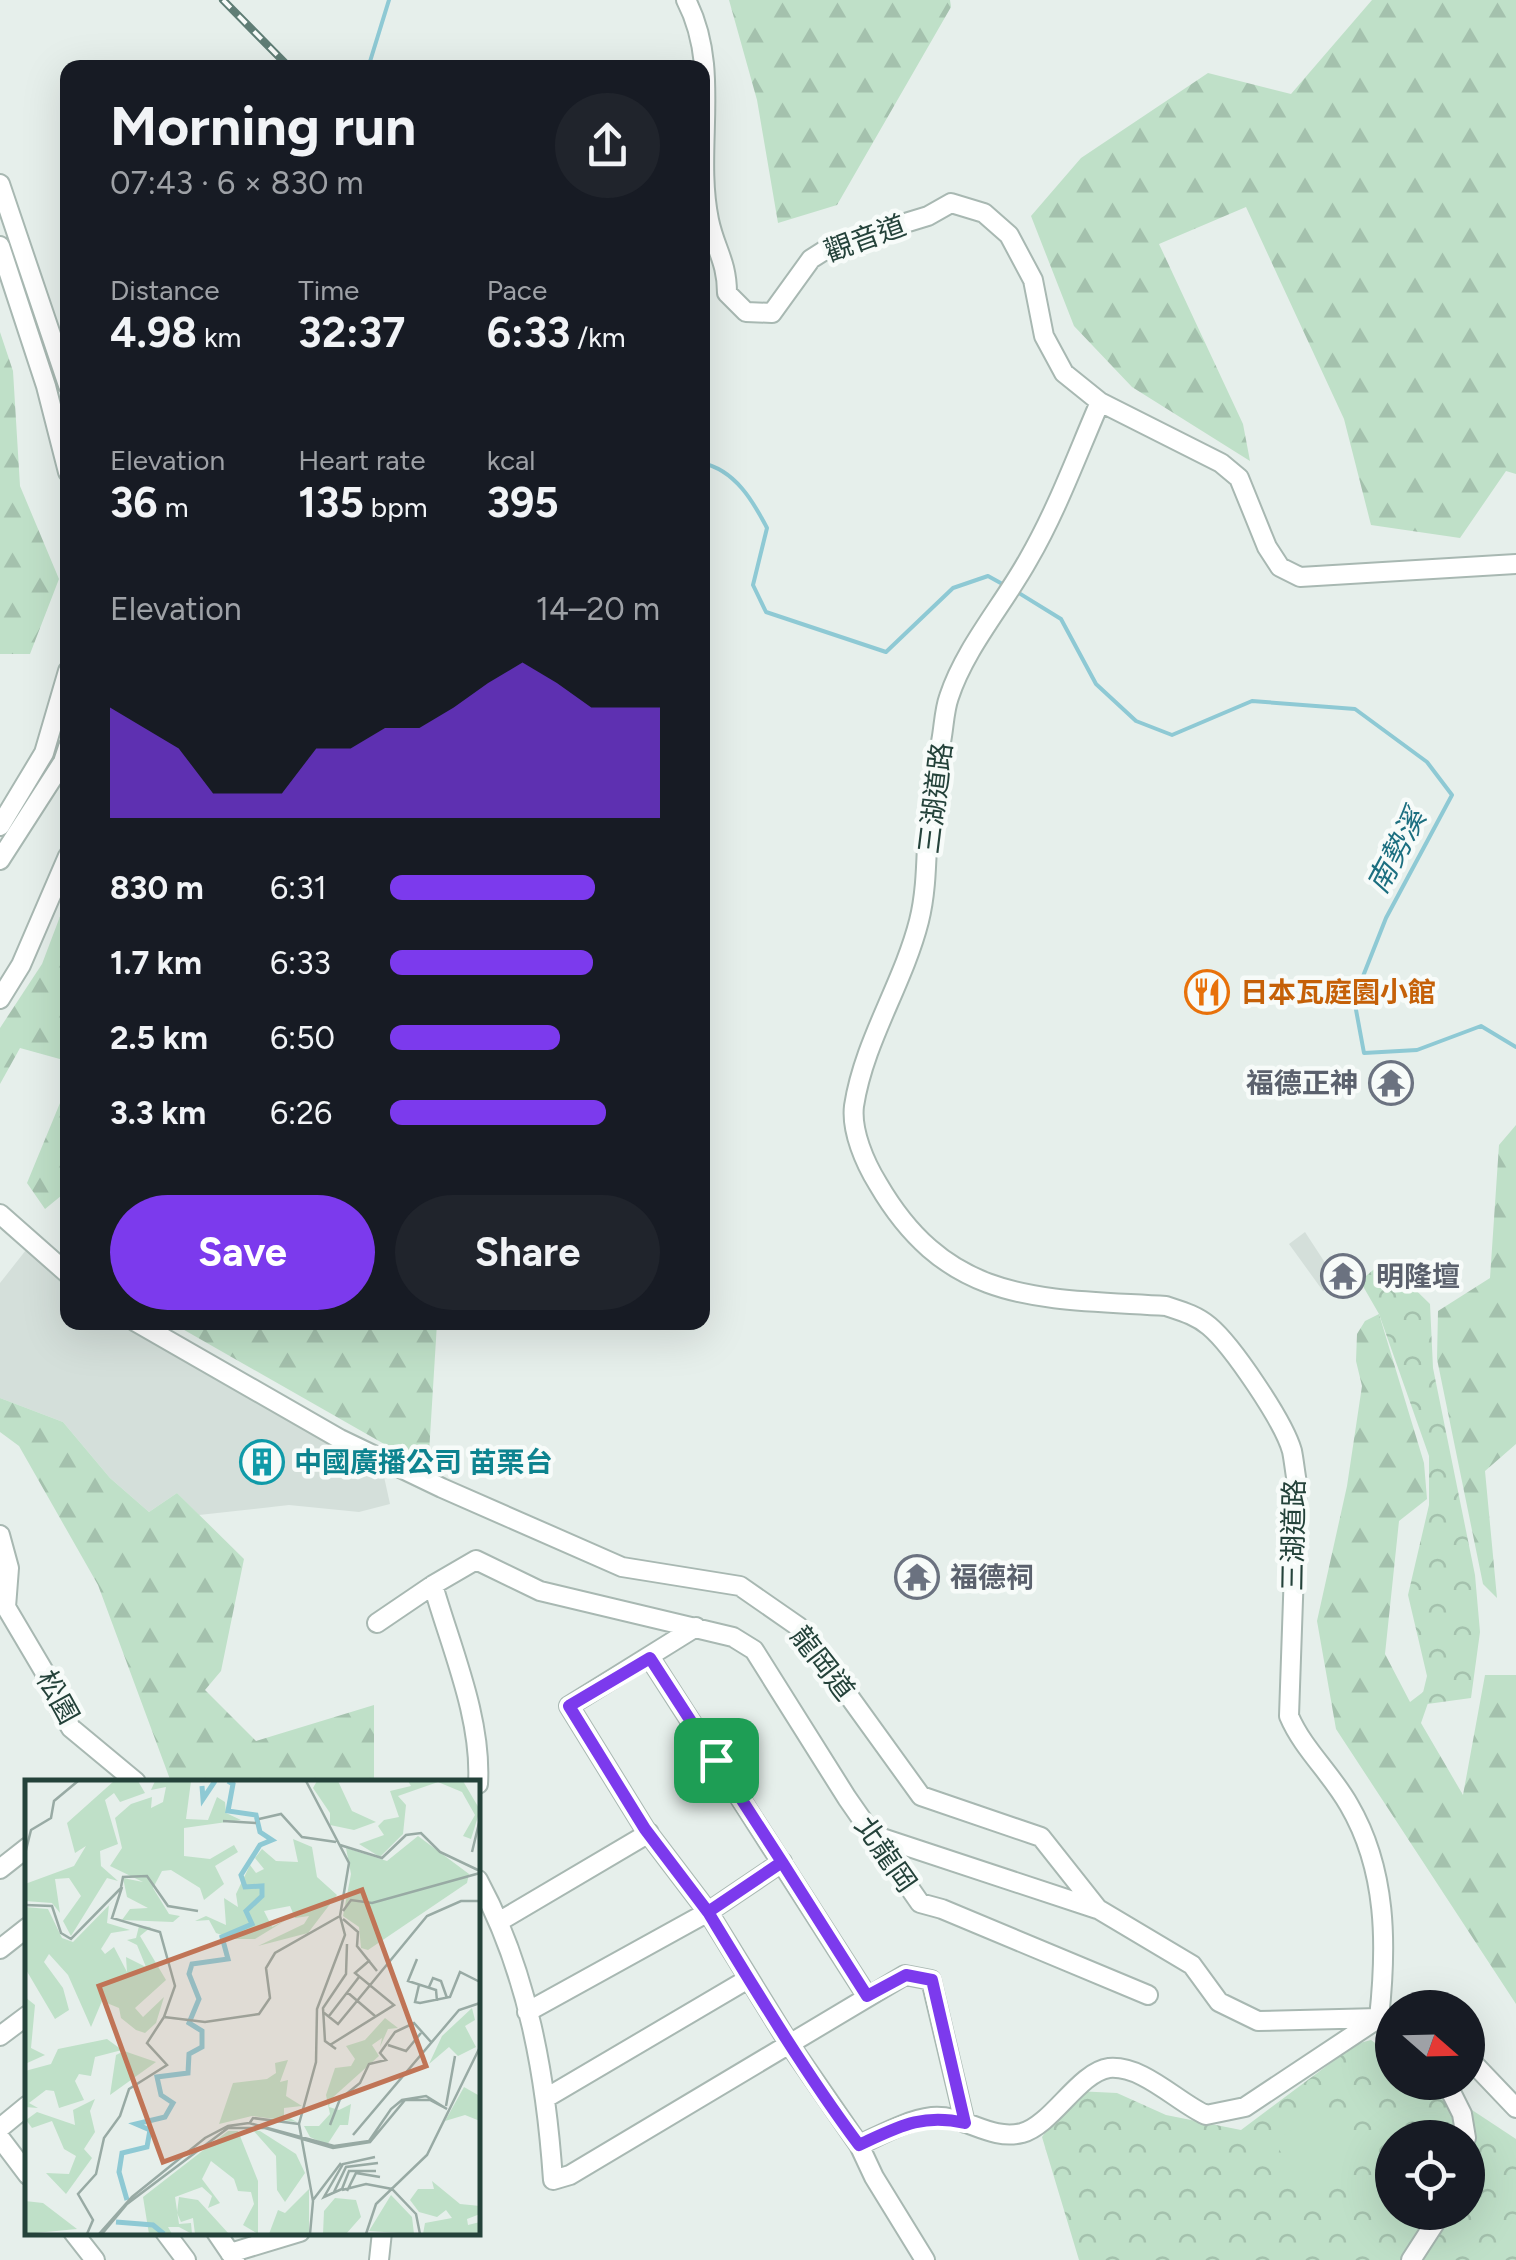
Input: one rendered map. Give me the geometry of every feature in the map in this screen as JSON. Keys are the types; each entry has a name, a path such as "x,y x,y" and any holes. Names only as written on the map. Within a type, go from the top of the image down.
{"street":[{"name":"觀音道","path":"686,0 705,60"},
{"path":"0,184 60,363"},
{"name":"觀音道","path":"710,223 727,269 728,294 746,312 772,313 811,259 833,246 928,216 951,203 984,213 1008,235 1033,280 1044,336 1064,373 1100,402"},
{"path":"0,246 60,441"},
{"path":"46,386 60,385"},
{"path":"1100,402 1221,463 1239,478 1267,547 1280,567 1300,577 1516,564"},
{"name":"三湖道路","path":"1100,402 1048,526 960,670 947,700 928,825 922,904 912,949 860,1078 853,1111 857,1134 874,1178 896,1216 949,1266 975,1281 1030,1296 1166,1306 1188,1313 1226,1345 1280,1424 1292,1449 1297,1483 1289,1716 1299,1740 1324,1766 1350,1806 1374,1862 1384,1928 1385,1990"},
{"path":"0,826 44,753 60,698"},
{"path":"44,753 60,757"},
{"path":"0,860 60,768"},
{"path":"0,999 21,964 60,874"},
{"path":"0,1214 60,1267"},
{"name":"龍岡道","path":"150,1330 340,1439 622,1567 740,1586 799,1626 921,1796 1042,1837 1098,1910 1192,1965 1219,2002 1258,2022 1375,2021"},
{"name":"松園","path":"0,1535 10,1568 6,1607 45,1673 59,1708 71,1728 134,1780"},
{"name":"北龍岡","path":"377,1623 476,1560 540,1591 733,1636 754,1650 920,1903 1148,1995"},
{"path":"433,1585 472,1723 478,1780"},
{"path":"696,1627 569,1706 649,1833 708,1912 859,2145 874,2178 925,2260"},
{"path":"650,1658 867,1996"},
{"path":"500,1922 649,1833"},
{"path":"873,1835 1098,1910"},
{"path":"0,1869 25,1849"},
{"path":"528,2012 708,1912 782,1862"},
{"path":"480,1884 500,1922 528,2012 546,2098 553,2180 570,2176 906,1975 932,1980 965,2123"},
{"path":"0,1949 25,1929"},
{"path":"546,2098 748,1979"},
{"path":"0,2036 25,2017"},
{"path":"859,2145 932,2117 965,2123 990,2134 1025,2132 1108,2068 1139,2074 1206,2115 1245,2107 1375,2028"},
{"path":"1485,2075 1516,2108"},
{"path":"0,2128 25,2107"},
{"path":"0,2138 25,2171"},
{"path":"1411,2260 1430,2230"},
{"path":"75,2235 95,2260"},
{"path":"167,2235 186,2260"},
{"path":"218,2235 233,2257 292,2235"},
{"path":"379,2260 382,2235"}],"shaded area":[{"path":"1305,1232 1337,1281 1323,1291 1289,1244"},
{"path":"26,1250 60,1277 60,1330 132,1330 383,1472 390,1504 359,1512 289,1505 199,1515 177,1493 149,1512 110,1478 63,1422 0,1398 0,1283"}],"green space":[{"path":"729,0 950,0 951,7 837,205 778,223 757,100"},
{"path":"1372,0 1516,0 1516,474 1506,471 1460,538 1371,525 1344,419 1246,207 1159,244 1243,424 1250,461 1132,387 1074,326 1031,216 1081,158 1208,73 1291,94"},
{"path":"0,332 13,371 20,486 59,579 30,654 0,654"},
{"path":"60,916 60,1059 20,1048 0,1084 0,1028 42,964"},
{"path":"60,1103 60,1197 45,1209 27,1183"},
{"path":"1516,1125 1516,1444 1485,1471 1497,1598 1483,1584 1437,1359 1438,1311 1490,1278 1499,1145"},
{"path":"1385,1260 1430,1304 1433,1368 1475,1575 1480,1632 1471,1698 1420,1705 1427,1676 1408,1595 1429,1505 1429,1456 1379,1314 1360,1281"},
{"path":"1379,1314 1424,1463 1427,1499 1399,1521 1385,1654 1410,1702 1435,1683 1421,1723 1463,1795 1485,1675 1516,1675 1516,2004 1336,1729 1317,1621 1347,1486 1362,1386 1356,1361 1357,1334 1365,1321"},
{"path":"184,1330 437,1330 428,1469"},
{"path":"0,1398 63,1422 110,1478 149,1512 177,1493 244,1559 221,1671 205,1690 256,1741 374,1705 374,1780 170,1780 98,1585 19,1446 0,1432"},
{"path":"1371,2040 1375,2043 1375,2100 1457,2100 1516,2139 1516,2260 1079,2260 1042,2137 1076,2091 1117,2093 1166,2115 1241,2130 1356,2044"},
{"path":"1325,2102 1369,2159 1315,2197 1274,2143"}],"waterway":[{"name":"南勢溪","path":"370,60 389,0"},
{"name":"南勢溪","path":"710,466 724,472 749,497 767,528 753,585 766,612 886,652 953,588 988,576 1006,586"},
{"name":"南勢溪","path":"1014,590 1061,619 1096,684 1136,721 1172,735 1252,701 1355,709 1427,762 1452,795 1386,918 1354,999 1364,1053 1417,1050 1481,1026 1516,1047"}],"railway":[{"path":"223,0 282,60"}],"place":[{"name":"日本瓦庭園小館","path":"1207,992"},
{"name":"福德正神","path":"1391,1083"},
{"name":"明隆壇","path":"1343,1276"},
{"name":"中國廣播公司 苗栗台","path":"262,1462"},
{"name":"福德祠","path":"917,1577"}],"route":[{"path":"716,1760 650,1658 569,1706 645,1829 708,1912 782,1862 867,1996 906,1975 932,1980 965,2123 932,2117 859,2145 848,2130 708,1912 782,1862 716,1760"}]}
